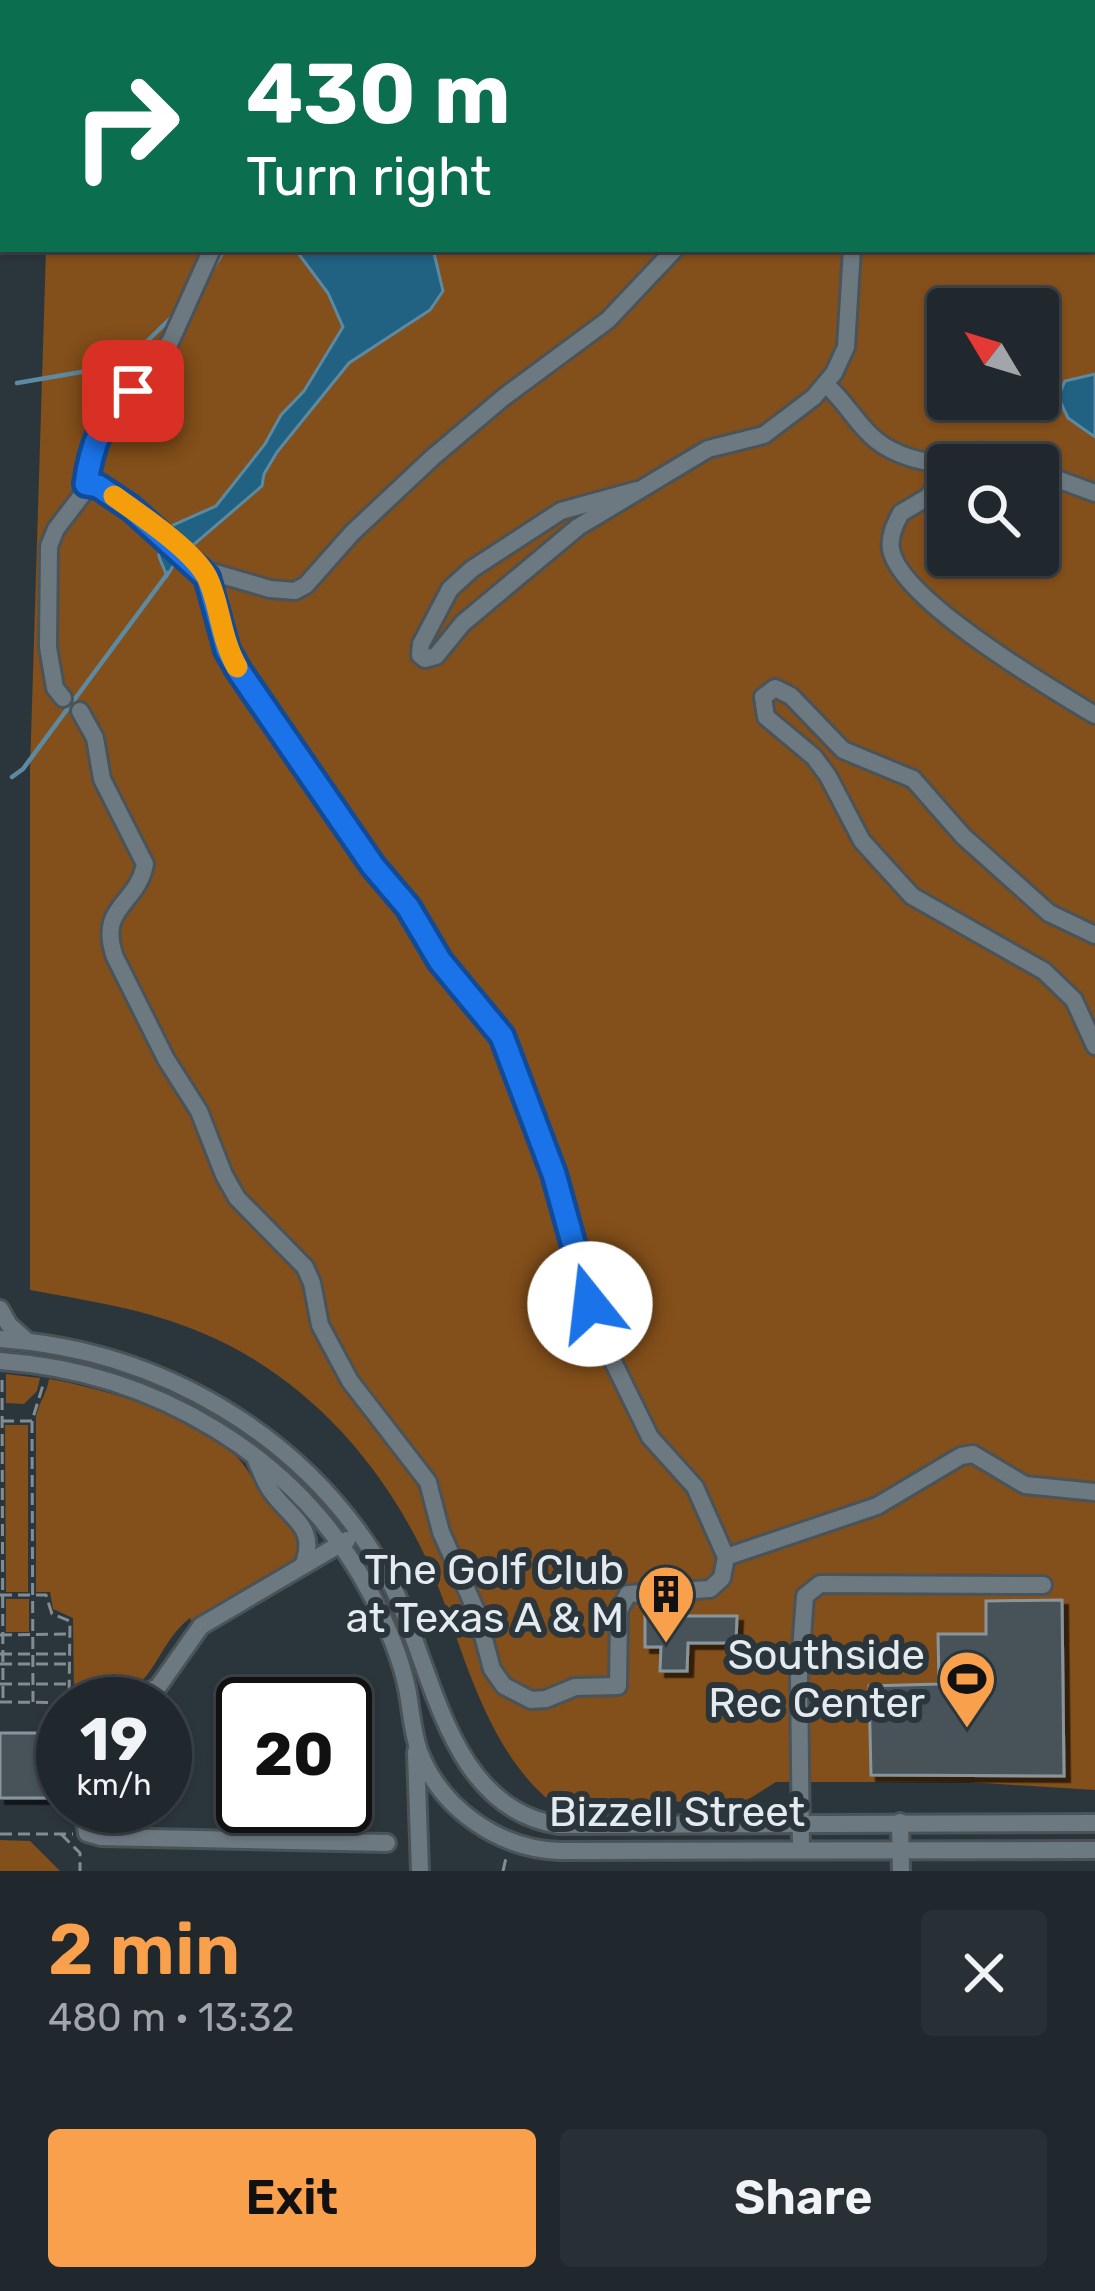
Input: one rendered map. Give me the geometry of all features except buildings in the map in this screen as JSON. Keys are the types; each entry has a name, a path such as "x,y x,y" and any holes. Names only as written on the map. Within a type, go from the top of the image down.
{"street":[{"path":"63,698 55,688 48,647 49,546 86,484 106,418 144,380 171,340 211,252"},
{"path":"194,562 220,577 270,589 295,591 306,585 352,533 434,457 504,397 608,320 672,252"},
{"path":"637,490 561,511 459,578 421,644 420,655 425,659 436,656 463,623 578,527 708,449 764,435 783,424 824,384 846,347 852,252"},
{"path":"824,384 839,395 875,440 896,452 927,460"},
{"path":"1059,480 1095,494"},
{"path":"80,711 95,737 102,779 145,864 142,879 110,921 109,940 116,957 166,1059 199,1111 237,1198 305,1267 320,1325 350,1382 428,1482 441,1532 477,1613 492,1670 504,1686 532,1700 575,1687 619,1692 621,1601 634,1592 710,1589 722,1578 726,1557 695,1486 650,1437 601,1337 554,1174 502,1036 440,961 408,907 373,866 239,671 227,650 207,577 153,526 110,493 86,484"},
{"path":"927,497 901,513 890,545 896,564 920,592 984,643 1095,716"},
{"path":"1095,935 1049,913 963,836 913,779 843,750 791,696 768,689 761,707 766,717 814,758 862,841 902,885 940,915 1044,971 1074,1000 1095,1046"},
{"path":"0,1309 26,1340"},
{"name":"Bizzell Street","path":"0,1339 26,1340 127,1362 216,1402 295,1461 358,1532 396,1593 437,1709 456,1745 504,1802 548,1824 1095,1823"},
{"name":"Bizzell Street","path":"0,1361 76,1371 149,1394 202,1420 253,1454 308,1505 340,1544 372,1596 406,1685 416,1738 436,1781 465,1814 498,1836 548,1859 707,1849 1095,1850"},
{"path":"253,1454 271,1491 304,1529 310,1543 303,1566"},
{"path":"726,1557 877,1506 944,1464 973,1454 1024,1485 1095,1492"},
{"path":"165,1677 200,1626 358,1532"},
{"path":"801,1849 800,1635 805,1596 820,1584 1043,1585"},
{"path":"416,1738 420,1871"},
{"path":"900,1822 901,1871"},
{"path":"548,1824 548,1859"},
{"path":"706,1824 707,1849"},
{"path":"87,1833 387,1844"}],"path":[{"path":"2,1382 2,1702 36,1702"},
{"path":"32,1702 32,1420 43,1386"},
{"path":"1,1421 32,1420"},
{"path":"1,1595 46,1595 52,1614 70,1621 69,1677"},
{"path":"2,1635 70,1634"},
{"path":"2,1654 70,1654"},
{"path":"2,1664 70,1664"},
{"path":"2,1684 36,1684"},
{"path":"0,1834 87,1833"},
{"path":"61,1834 80,1852 80,1871"},
{"path":"502,1871 506,1856"}],"shaded area":[{"path":"46,252 1095,252 1095,1790 968,1782 776,1782 744,1802 550,1801 530,1782 498,1735 426,1558 403,1515 347,1437 313,1403 234,1348 190,1328 131,1310 30,1290 30,770"},
{"path":"6,1374 40,1378 37,1391 24,1404 6,1403"},
{"path":"49,1379 175,1417 238,1458 300,1539 300,1553 291,1564 193,1623 190,1618 145,1677 74,1677 73,1618 53,1609 50,1592 36,1592 36,1417"},
{"path":"5,1425 28,1425 28,1592 6,1592"},
{"path":"6,1599 29,1599 29,1632 6,1632"},
{"path":"0,1840 30,1841 60,1871 0,1871"}],"water":[{"path":"297,252 434,252 443,291 430,310 349,363 277,452 262,486 178,558 167,576 159,544 169,527 216,506 265,444 281,415 304,391 343,327 328,293"},
{"path":"1095,374 1095,437 1068,418 1059,399 1065,381"}],"waterway":[{"path":"209,274 224,252"},
{"path":"17,383 99,369 131,357 173,316"},
{"path":"12,777 23,769 168,573"}],"slow traffic":[{"path":"114,496 207,577 227,650 237,667"}],"place":[{"name":"The Golf Club at Texas A & M","path":"666,1645"},
{"name":"Southside Rec Center","path":"967,1730"}],"route":[{"path":"133,391 111,410 101,428 86,484 98,486 131,508 207,577 227,650 239,671 373,866 408,907 440,961 502,1036 554,1174 590,1304"}]}
